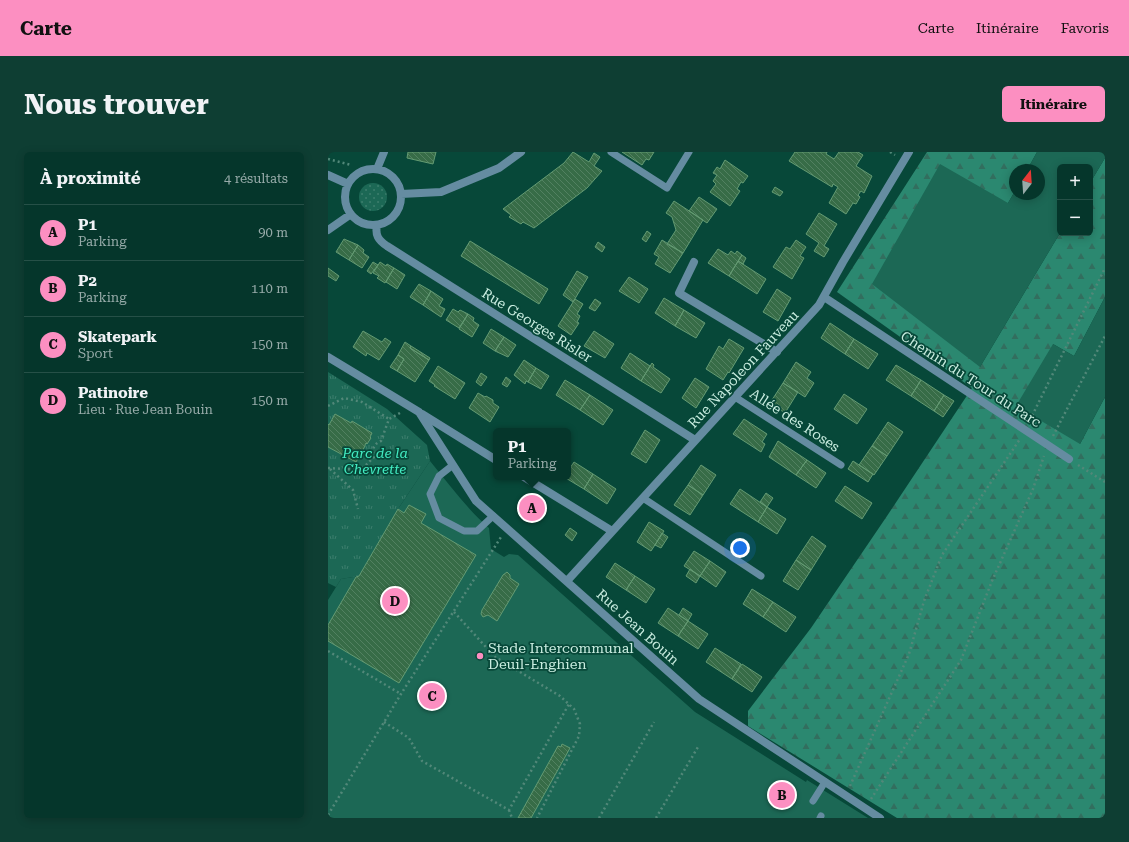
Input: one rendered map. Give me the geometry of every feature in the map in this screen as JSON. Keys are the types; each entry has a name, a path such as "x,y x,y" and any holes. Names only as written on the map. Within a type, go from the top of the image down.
{"street":[{"path":"377,169 384,152"},
{"path":"401,194 441,192 499,168 521,152"},
{"name":"Rue Napoleon Fauveau","path":"566,581 819,305 909,152"},
{"path":"367,169 377,169 390,174 396,179 400,186 401,203 398,211 385,222 377,225 370,225 362,223 351,214 347,207 345,192 353,176 367,169"},
{"path":"328,175 348,184"},
{"path":"328,230 351,214"},
{"name":"Rue Georges Risler","path":"377,225 376,231 381,242 695,440"},
{"path":"694,262 679,293 777,352"},
{"name":"Chemin du Tour du Parc","path":"824,297 1069,459"},
{"name":"Rue Jean Bouin","path":"328,357 493,458"},
{"name":"Rue Jean Bouin","path":"419,412 476,501 699,699 880,818"},
{"path":"529,480 612,531"}],"lane":[{"path":"611,152 667,188 689,152"},
{"name":"Allée des Roses","path":"735,397 841,465"},
{"path":"453,465 439,476 430,494 439,518 464,531 477,531 493,516"},
{"path":"643,498 761,576"},
{"path":"813,801 825,782"}],"path":[{"path":"328,159 351,165"},
{"path":"846,796 909,654 924,601 942,555 1026,430 1105,268"},
{"path":"865,808 961,660 992,581 1033,489 1048,445 1105,336"},
{"path":"328,406 344,398 362,402 389,419"},
{"path":"329,468 360,470 374,457 373,448 378,442 381,441 389,419 395,416"},
{"path":"1069,459 1105,482"},
{"path":"329,468 353,490 358,509"},
{"path":"328,815 401,694 506,528"},
{"path":"454,612 495,657 560,696 574,709 580,724 579,736 537,818"},
{"path":"328,651 401,694"},
{"path":"509,810 569,704"},
{"path":"384,722 409,738 422,762 509,810 512,818"},
{"path":"599,818 654,722"},
{"path":"656,818 698,747"}],"green space":[{"path":"927,152 1037,152 1030,164 1009,164 1010,200 980,367 1058,236 1093,236 1093,178 1105,158 1105,297 1074,356 1053,344 1080,444 1105,397 1105,818 897,818 748,726 748,711 811,628 972,388 837,292"},
{"path":"1037,152 1105,152 1105,158 1093,178 1093,164 1057,164 1057,236 1058,236 980,367 872,284 940,164 1008,203 1010,200 1045,200 1045,164 1030,164"},
{"path":"373,183 383,187 387,197 383,207 373,211 363,207 359,197 363,187"},
{"path":"1105,297 1105,397 1080,444 1016,406 1053,344 1074,356"},
{"name":"Parc de la Chevrette","path":"328,372 387,409 427,445 430,461 398,509 359,576 341,579 336,587 328,583"},
{"name":"Stade Intercommunal Deuil-Enghien","path":"430,461 465,504 489,528 491,549 504,557 509,554 518,555 695,712 806,782 807,780 868,818 328,818 328,600 341,579 359,576 398,509"}],"building":[{"path":"408,152 436,152 433,164 407,158"},
{"path":"573,152 589,162 594,153 600,157 594,166 602,171 587,188 534,228 523,222 521,224 509,217 511,215 503,209 564,163"},
{"path":"622,152 654,152 649,160 646,159 642,165"},
{"path":"795,152 827,152 826,154 834,159 839,152 858,152 863,155 856,166 872,176 864,193 861,191 858,195 860,197 856,204 853,203 846,214 829,203 838,187 833,184 832,187 789,161"},
{"path":"725,160 748,176 743,183 741,182 737,189 740,191 730,206 710,192 716,184 713,181 717,175 713,173 717,167 720,169"},
{"path":"775,187 783,192 780,196 772,192"},
{"path":"699,197 717,209 707,223 689,211"},
{"path":"674,201 703,220 683,253 667,244 676,230 672,217 666,213"},
{"path":"819,213 837,224 824,246 829,249 824,257 814,251 819,243 806,234"},
{"path":"647,231 651,234 646,242 642,239"},
{"path":"344,239 358,245 349,260 336,252"},
{"path":"662,240 683,253 670,273 655,264 659,257 654,254"},
{"path":"796,240 806,247 800,256 804,258 792,279 773,267 786,247 790,249"},
{"path":"470,241 548,289 539,304 461,256"},
{"path":"598,242 605,247 602,252 595,247"},
{"path":"358,245 364,250 363,253 369,257 362,268 349,260"},
{"path":"718,249 728,255 731,251 735,254 737,251 742,255 729,276 708,263"},
{"path":"742,255 746,258 743,264 738,261"},
{"path":"738,261 766,279 757,294 729,276"},
{"path":"373,262 378,265 371,274 367,271"},
{"path":"380,262 386,266 387,264 394,268 385,283 377,278 379,276 373,273"},
{"path":"328,268 339,276 336,281 328,276"},
{"path":"394,268 405,275 397,289 386,282"},
{"path":"577,271 588,277 573,302 563,295"},
{"path":"629,277 648,289 639,303 619,291"},
{"path":"419,284 431,291 423,305 410,297"},
{"path":"777,289 791,298 778,321 763,312"},
{"path":"431,291 443,299 439,306 445,309 441,317 423,305"},
{"path":"664,298 684,310 675,326 655,313"},
{"path":"575,299 583,304 577,314 580,316 577,322 579,323 571,335 558,326"},
{"path":"595,299 601,303 595,311 589,308"},
{"path":"453,309 458,312 460,310 468,314 459,328 446,320"},
{"path":"684,310 705,323 696,338 675,326"},
{"path":"468,314 474,318 473,321 479,325 472,337 459,329"},
{"path":"830,323 854,339 845,354 821,338"},
{"path":"491,329 504,337 495,351 483,343"},
{"path":"363,331 382,342 385,338 391,342 379,360 367,353 366,356 353,347"},
{"path":"594,331 614,344 605,358 584,346"},
{"path":"504,337 516,345 508,357 495,351"},
{"path":"729,339 744,348 723,380 706,369 719,346 723,349"},
{"path":"854,339 878,354 868,369 845,354"},
{"path":"405,342 411,346 410,348 429,360 415,382 397,371 404,359 398,355"},
{"path":"411,346 430,358 429,360 410,348"},
{"path":"630,353 650,366 641,381 621,368"},
{"path":"398,355 404,359 397,371 390,367"},
{"path":"524,360 536,368 528,382 526,381 525,384 514,375"},
{"path":"796,362 811,372 807,378 814,383 805,397 783,383"},
{"path":"652,363 654,365 653,367 670,379 661,393 641,381"},
{"path":"896,365 921,380 911,396 886,380"},
{"path":"438,366 465,383 455,399 434,386 435,385 429,381"},
{"path":"536,368 549,376 541,389 528,382"},
{"path":"481,373 487,377 481,386 476,382"},
{"path":"506,377 511,381 507,387 502,384"},
{"path":"695,378 709,387 696,408 682,398"},
{"path":"565,380 590,395 580,410 556,395"},
{"path":"921,380 944,395 934,411 911,396"},
{"path":"783,383 798,392 785,413 770,403"},
{"path":"478,393 493,400 493,403 499,407 490,422 469,408"},
{"path":"844,394 867,409 857,424 834,409"},
{"path":"590,395 613,410 603,425 580,410"},
{"path":"944,395 954,401 943,417 934,411"},
{"path":"335,414 351,423 352,421 372,433 371,438 367,444 366,443 356,462 328,447 328,424 329,425"},
{"path":"744,419 767,434 762,442 765,444 761,452 733,434"},
{"path":"888,422 903,432 887,456 872,446"},
{"path":"645,430 660,440 646,463 631,454"},
{"path":"778,441 807,460 796,475 769,457"},
{"path":"872,446 887,456 874,475 859,465"},
{"path":"807,460 826,473 816,488 796,475"},
{"path":"853,461 873,474 868,482 848,469"},
{"path":"574,462 593,474 584,489 569,480 571,480 571,466"},
{"path":"701,465 716,475 703,495 688,485"},
{"path":"593,474 616,489 607,504 584,489"},
{"path":"688,485 703,495 690,515 674,505"},
{"path":"845,486 872,503 862,519 835,501"},
{"path":"740,489 767,507 758,522 730,504"},
{"path":"766,493 773,498 767,507 760,502"},
{"path":"409,505 426,514 421,523 476,555 399,683 328,641 328,625 356,577 359,576 398,509 404,513"},
{"path":"767,507 786,519 777,534 758,522"},
{"path":"649,522 664,531 651,551 637,542"},
{"path":"570,528 577,533 572,541 565,535"},
{"path":"662,533 668,537 661,548 655,545"},
{"path":"812,536 826,546 811,570 796,560"},
{"path":"694,551 710,561 700,576 684,566"},
{"path":"796,560 811,570 798,590 783,581"},
{"path":"710,561 726,572 716,587 700,576"},
{"path":"615,563 635,576 626,590 606,577"},
{"path":"690,569 700,576 696,583 686,576"},
{"path":"507,572 510,575 510,578 519,584 497,621 488,615 483,617 481,614 482,610 503,575"},
{"path":"635,576 655,589 646,603 626,590"},
{"path":"752,589 773,602 763,617 743,604"},
{"path":"773,602 796,617 786,632 763,617"},
{"path":"668,608 688,621 678,636 658,623"},
{"path":"683,608 692,614 688,621 679,615"},
{"path":"688,621 708,634 698,649 678,636"},
{"path":"715,648 741,664 732,679 706,662"},
{"path":"742,664 762,677 752,692 732,679"},
{"path":"562,744 570,748 531,818 518,818 558,746 561,747"}],"place":[{"name":"P1","path":"532,508"},
{"name":"Patinoire","path":"395,601"},
{"name":"Stade Intercommunal Deuil-Enghien","path":"480,656"},
{"name":"Skatepark","path":"432,696"},
{"name":"P2","path":"782,795"}]}
